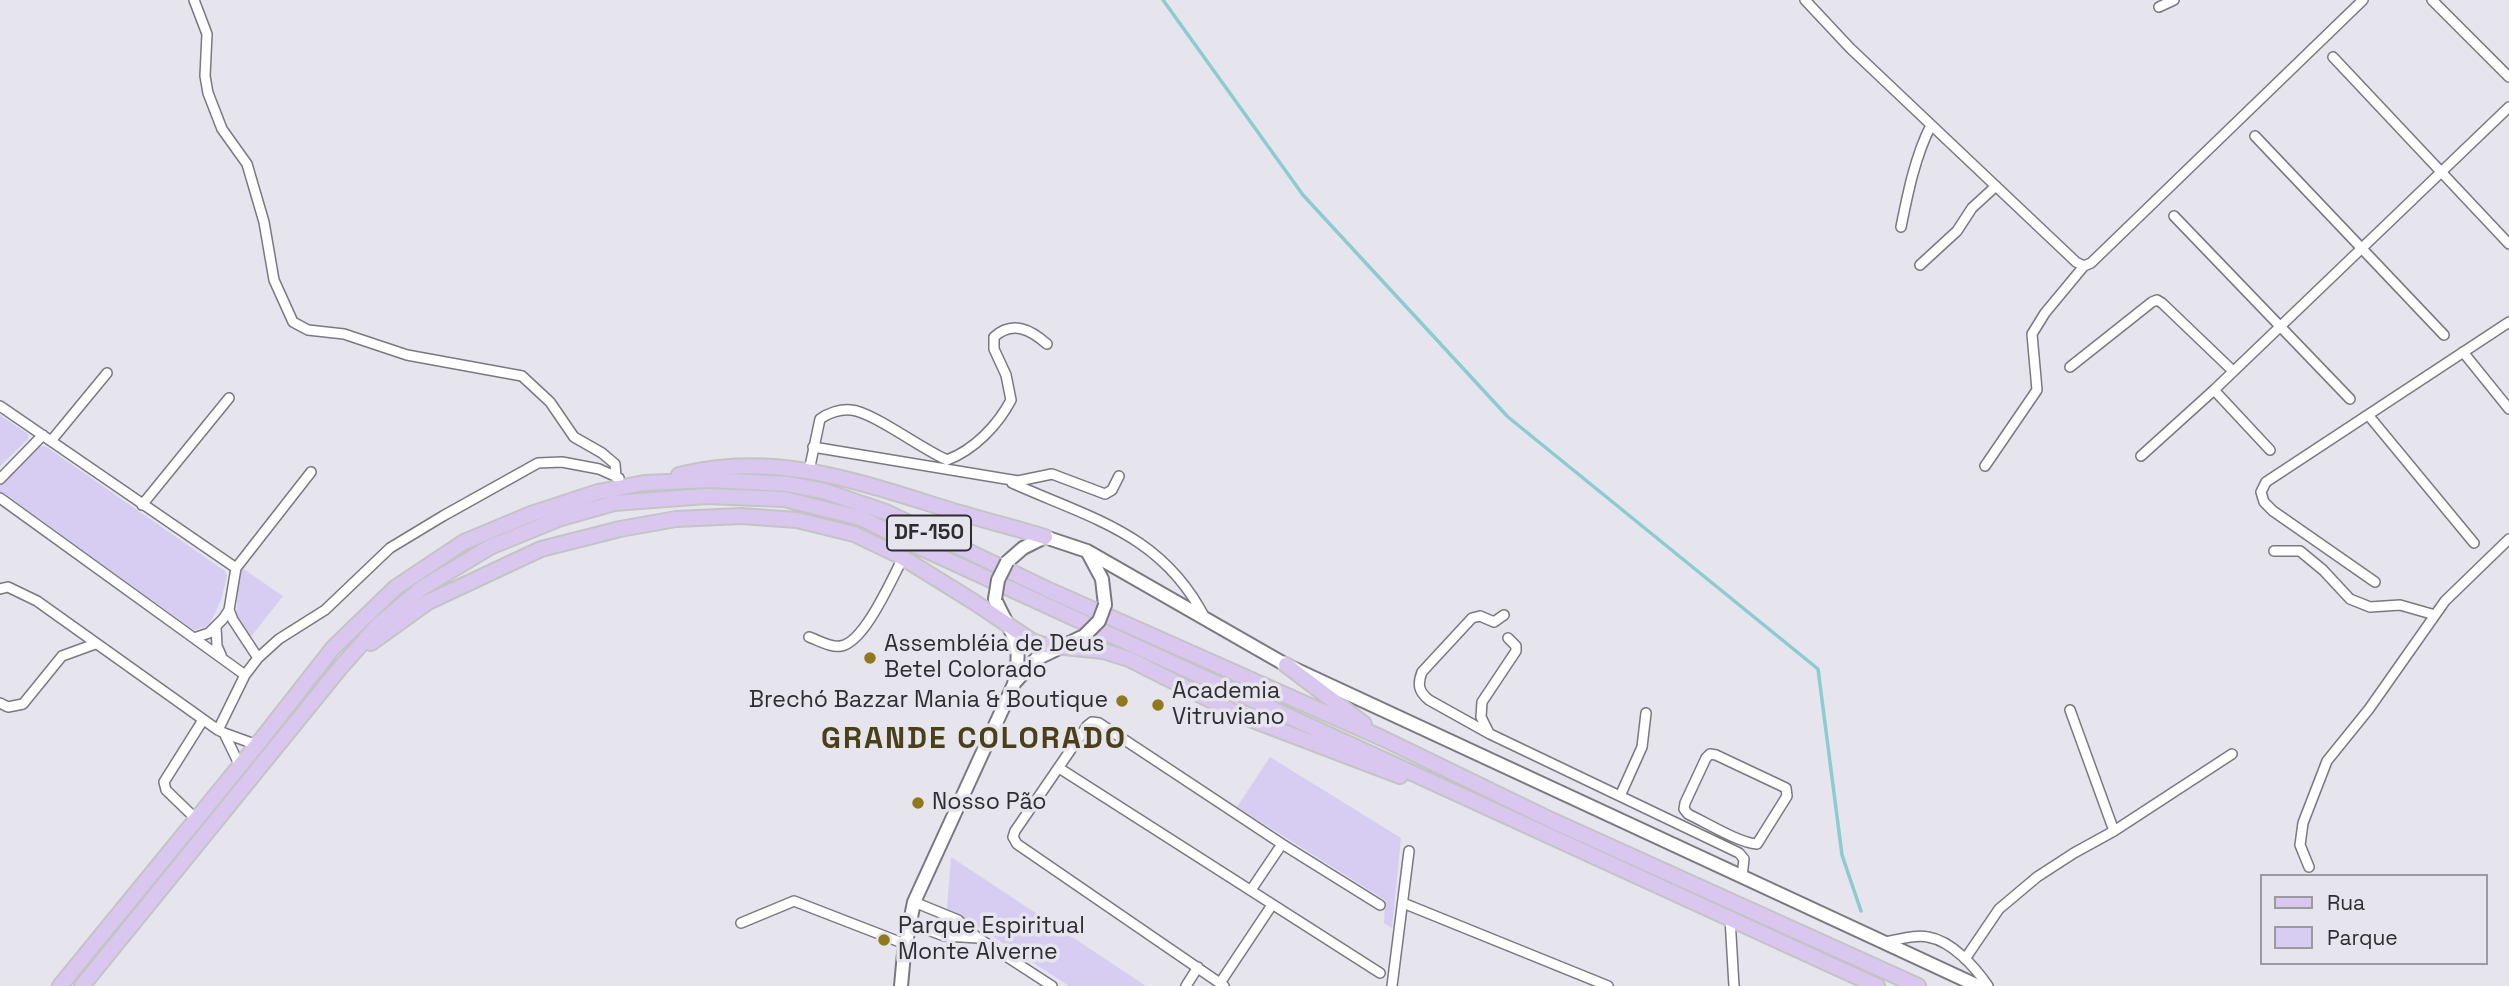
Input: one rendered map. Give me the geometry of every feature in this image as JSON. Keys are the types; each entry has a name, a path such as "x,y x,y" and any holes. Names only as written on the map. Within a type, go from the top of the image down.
{"main road":[{"path":"639,484 712,467 788,467 849,479 1045,537"},
{"name":"DF-150","path":"60,986 333,648 395,588 464,542 531,514 598,492 639,484 710,480 787,484 824,491 886,512 1051,592 1382,738 1551,820 1918,986"},
{"name":"DF-150","path":"82,986 340,668 379,624 422,588 490,547 561,518 614,503 706,496 785,499 861,518 1877,986"},
{"path":"340,668 369,643 428,602 541,548 676,519 741,516 797,520 854,534 903,558 1032,642 1103,651 1129,659 1242,716 1494,810"},
{"path":"1286,665 1382,738"}],"street":[{"path":"194,0 207,34 205,76 208,93 222,129 247,164 264,222 274,280 293,322 308,330 344,334 407,355 522,376 550,402 574,437 615,464 616,477"},
{"path":"1805,0 1826,24 1931,125 2084,267"},
{"path":"2159,7 2174,0"},
{"path":"1985,466 2037,390 2032,334 2045,313 2084,267 2149,209 2363,0"},
{"path":"2432,0 2509,77"},
{"path":"2333,57 2509,244"},
{"path":"2141,456 2214,390 2509,107"},
{"path":"1901,227 1917,158 1931,125"},
{"path":"2255,136 2444,335"},
{"path":"1920,265 1957,231 1972,208 1996,186"},
{"path":"2174,216 2350,399"},
{"path":"2070,367 2157,300 2233,371"},
{"path":"2375,582 2273,511 2264,502 2261,492 2266,482 2509,322"},
{"path":"809,471 820,419 828,413 852,410 880,423 930,453 947,460 959,456 979,440 1005,412 1011,400 1006,375 994,349 994,337 999,332 1014,327 1032,331 1047,344"},
{"path":"2463,352 2509,409"},
{"path":"0,479 47,438 107,373"},
{"path":"2214,390 2270,450"},
{"path":"142,505 229,398"},
{"path":"0,405 236,568"},
{"path":"2369,416 2474,543"},
{"path":"813,447 1018,481 1052,474 1105,494 1112,491 1119,477"},
{"path":"221,732 245,675 258,658 279,639 325,610 390,548 443,516 538,463 562,463 599,469 639,484"},
{"path":"197,637 216,627 229,610 236,568 311,472"},
{"path":"1001,478 1097,518 1132,537 1165,563 1194,595 1207,621"},
{"path":"0,498 197,637 245,675"},
{"path":"901,986 905,944 914,902 1014,684 1018,645 995,598 998,580 1007,562 1023,548 1045,537 1087,551 1286,665 1978,986"},
{"path":"2309,867 2300,845 2302,823 2327,761 2369,709 2445,601 2509,539"},
{"path":"1014,684 1036,659 1084,636 1099,621 1105,605 1102,579 1087,551"},
{"path":"2273,551 2300,551 2323,570 2350,599 2370,607 2400,605 2435,615"},
{"path":"809,637 832,646 842,646 855,638 871,617 903,558"},
{"path":"0,589 8,587 37,601 221,732 257,745"},
{"path":"229,610 258,658"},
{"path":"1504,615 1494,622 1480,616 1472,618 1422,673 1419,680 1422,694 1490,734 1739,853 1744,859 1742,877"},
{"path":"216,627 217,646 221,655"},
{"path":"1490,734 1480,709 1515,654 1516,646 1508,638"},
{"path":"0,703 8,707 23,704 62,656 95,644"},
{"path":"2070,710 2114,831"},
{"path":"1620,796 1642,747 1646,713"},
{"path":"196,819 166,790 164,782 203,720"},
{"path":"1272,905 1222,984 1017,844 1013,837 1087,726 1092,722 1099,723 1282,845 1380,905"},
{"path":"221,732 240,766"},
{"path":"1965,959 1978,943 1987,924 2016,894 2074,853 2114,831 2232,754"},
{"path":"1716,755 1786,788 1787,796 1760,843 1751,844 1722,830 1684,810 1707,756 1716,755"},
{"path":"1059,768 1380,972"},
{"path":"1716,842 1722,830"},
{"path":"1251,890 1282,845"},
{"path":"1392,986 1409,851"},
{"path":"741,923 794,901 905,944"},
{"path":"914,902 958,920 978,938 1052,986"},
{"path":"1402,903 1608,986"},
{"path":"1730,918 1734,986"},
{"path":"909,923 944,936 978,938"},
{"path":"1882,942 1929,937 1940,941 1965,959 1989,986"},
{"path":"1186,986 1198,967"}],"green space":[{"path":"0,415 28,434 28,439 0,466"},
{"path":"45,446 225,571 227,576 221,600 209,626 194,630 0,493 0,485 36,448"},
{"path":"242,568 283,596 250,638 236,615 239,572"},
{"path":"1270,757 1401,838 1392,928 1384,923 1385,900 1237,807"},
{"path":"951,857 1146,986 1069,986 947,909"}],"waterway":[{"path":"1163,0 1303,195 1508,417 1818,669 1842,855 1861,911"}],"place":[{"name":"Assembléia de Deus Betel Colorado","path":"870,658"},
{"name":"Brechó Bazzar Mania & Boutique","path":"1122,701"},
{"name":"Academia Vitruviano","path":"1158,705"},
{"name":"Nosso Pão","path":"918,803"},
{"name":"Parque Espiritual Monte Alverne","path":"884,940"}],"district":[{"name":"GRANDE COLORADO","path":"974,740"}]}
